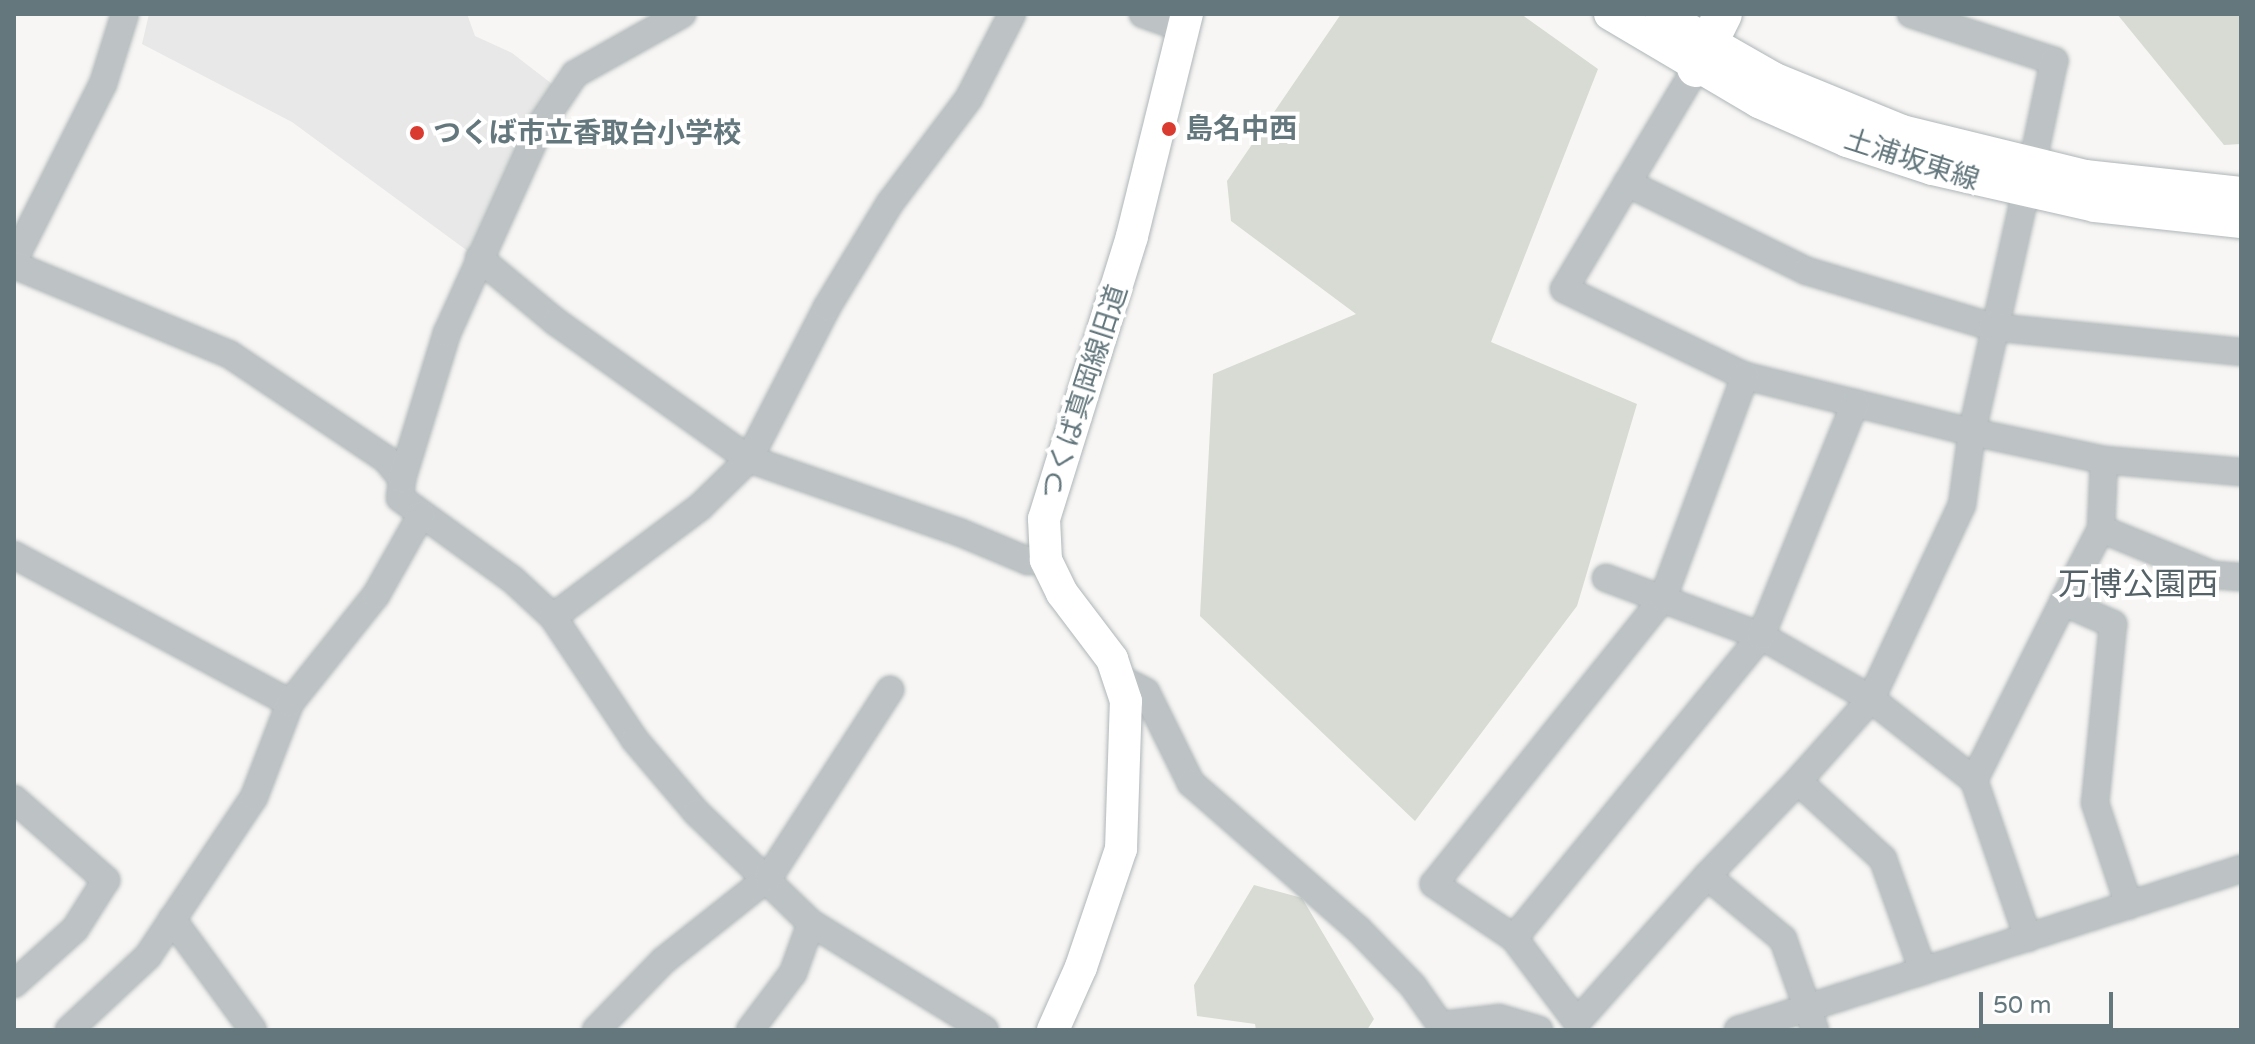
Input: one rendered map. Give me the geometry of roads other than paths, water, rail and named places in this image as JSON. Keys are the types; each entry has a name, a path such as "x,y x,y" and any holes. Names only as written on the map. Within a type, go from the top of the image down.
{"main road":[{"name":"土浦坂東線","path":"1610,14 1710,42"},
{"name":"土浦坂東線","path":"1661,14 1710,42 1857,115 2029,180 2241,222"},
{"name":"つくば真岡線旧道","path":"1053,1030 1086,954 1121,849 1126,701 1121,679 1046,560 1044,519 1056,469 1121,275 1185,21"},
{"name":"土浦坂東線","path":"2029,180 2136,184 2241,193"}],"street":[{"path":"125,14 103,84 14,263 229,354 371,447 402,479"},
{"path":"682,14 575,74 514,177 447,333 402,479 400,498 512,579 553,617 635,740 697,813 769,877 811,923 985,1030"},
{"path":"553,617 700,507 749,459 827,307 890,203 969,98 1012,14"},
{"path":"1143,14 1185,21"},
{"path":"1745,376 1663,598 1434,884 1514,938 1574,1026 1871,699 1962,505 1992,327 2029,180 2054,61 1911,14"},
{"path":"1710,42 1564,289 1745,376 1972,432 2104,460 2241,472"},
{"path":"1627,183 1807,271 1992,327 2241,352"},
{"path":"479,258 556,322 749,459 959,532 1028,561 1046,560"},
{"path":"1514,938 1761,636 1855,403"},
{"path":"1974,780 2101,529 2104,460"},
{"path":"69,1030 148,956 254,797 290,703 376,595 421,515"},
{"path":"2101,529 2213,575 2241,577"},
{"path":"14,555 290,703"},
{"path":"1606,578 1761,636 1871,699 1974,780 2028,938"},
{"path":"2063,602 2113,624 2095,803 2129,905"},
{"path":"1121,679 1146,692 1191,783 1358,929 1443,1028 1499,1018 1539,1030"},
{"path":"596,1030 663,961 769,877 890,690"},
{"path":"1798,781 1883,859 1923,971"},
{"path":"14,799 106,880 75,929 18,971"},
{"path":"1738,1030 1812,1019 1923,971 2241,869"},
{"path":"1707,876 1783,939 1812,1019"},
{"path":"172,919 253,1030"},
{"path":"750,1030 793,973 811,923"}],"place":[{"name":"島名中西","path":"1169,129"},
{"name":"つくば市立香取台小学校","path":"417,133"}],"district":[{"name":"万博公園西","path":"2138,585"}]}
